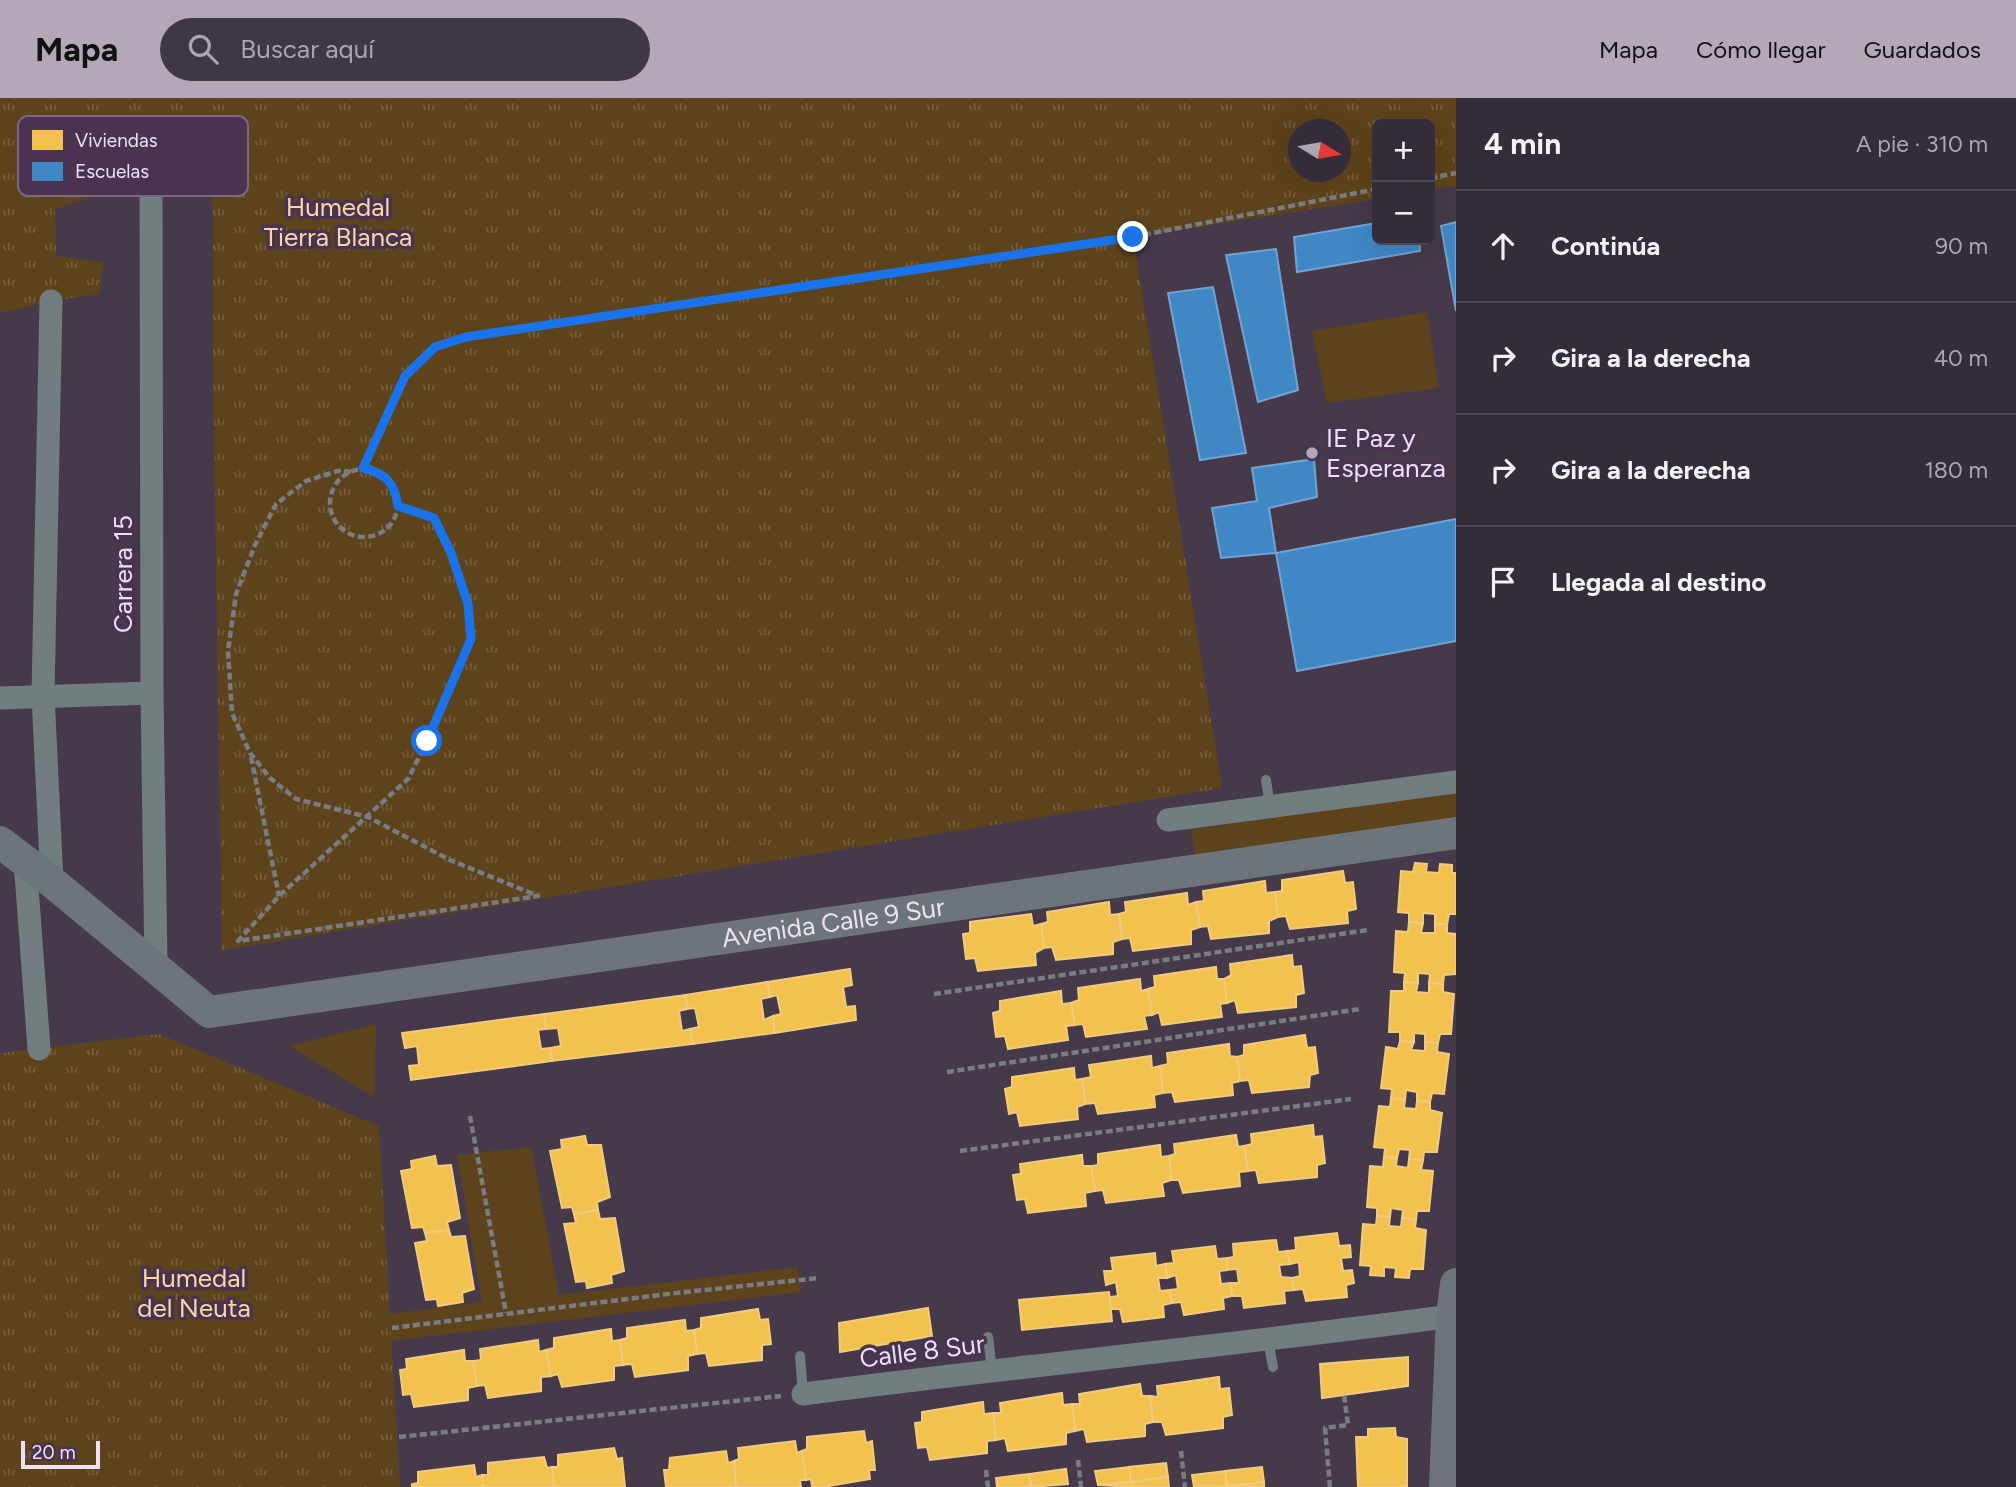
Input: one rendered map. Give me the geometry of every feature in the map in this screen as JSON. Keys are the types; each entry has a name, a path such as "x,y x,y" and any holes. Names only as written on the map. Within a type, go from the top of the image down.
{"street":[{"name":"Carrera 15","path":"151,196 152,693 156,968"},
{"path":"51,301 43,695 52,882"},
{"path":"0,698 152,693"},
{"path":"1168,820 1456,782"},
{"name":"Avenida Calle 9 Sur","path":"156,968 209,1012 1456,833"},
{"path":"13,851 156,968"},
{"path":"13,851 39,1049"},
{"path":"1445,1487 1452,1316 1456,1284"},
{"name":"Calle 8 Sur","path":"803,1394 1452,1316"}],"lane":[{"path":"1266,780 1270,806"},
{"path":"988,1337 992,1370"},
{"path":"1268,1340 1273,1367"},
{"path":"800,1356 803,1394"}],"path":[{"path":"1435,177 1456,173"},
{"path":"363,468 405,376 435,347 466,337 1133,237 1372,190"},
{"path":"279,896 250,753 232,713 228,651 236,594 255,545 276,504 306,481 341,470 363,468 385,476 392,485 398,506 389,526 370,536 347,533 339,526 330,506 331,494 335,484 351,471"},
{"path":"250,753 270,778 296,799 368,817 450,860 538,896 238,941 279,896 368,817 408,779 471,639 468,604 451,553 434,518 398,506"},
{"path":"934,994 1368,930"},
{"path":"947,1072 1360,1009"},
{"path":"960,1151 1351,1100"},
{"path":"470,1116 506,1313"},
{"path":"392,1328 819,1278"},
{"path":"399,1437 803,1394"},
{"path":"1330,1487 1325,1428 1348,1425 1344,1395"},
{"path":"1181,1451 1185,1487"},
{"path":"1078,1460 1081,1487"},
{"path":"986,1470 988,1487"}],"green space":[{"name":"Humedal Tierra Blanca","path":"0,98 1456,98 1456,186 1435,189 1435,119 1372,119 1372,200 1133,237 1222,788 222,950 212,196 248,196 248,116 18,116 18,196 96,196 55,209 56,256 103,262 100,294 51,301 0,313"},
{"path":"1427,312 1439,388 1327,403 1312,331"},
{"path":"1456,792 1456,818 1195,854 1191,829"},
{"path":"376,1024 374,1097 289,1046"},
{"name":"Humedal del Neuta","path":"159,1034 379,1126 400,1487 0,1487 0,1053"},
{"path":"531,1147 559,1295 798,1267 801,1292 391,1341 389,1314 482,1302 457,1155"}],"building: Viviendas":[{"path":"1415,863 1427,864 1426,872 1439,873 1440,864 1452,865 1452,873 1456,873 1456,914 1449,914 1447,925 1435,923 1435,914 1423,913 1423,923 1409,922 1409,913 1398,912 1401,871 1413,872"},
{"path":"1343,871 1345,883 1353,882 1356,909 1347,911 1348,923 1290,929 1286,916 1278,917 1275,892 1282,891 1282,880"},
{"path":"1265,881 1266,893 1275,892 1278,917 1269,921 1269,933 1211,939 1208,926 1200,927 1196,902 1204,901 1203,891"},
{"path":"1187,893 1188,905 1196,902 1200,927 1191,930 1191,944 1133,951 1130,938 1122,939 1119,914 1126,912 1125,902"},
{"path":"1109,902 1110,915 1119,914 1122,939 1113,942 1113,954 1056,960 1052,947 1044,948 1041,924 1048,922 1047,912"},
{"path":"1031,914 1033,926 1041,924 1044,948 1035,953 1036,965 978,971 975,958 966,959 963,934 970,933 970,922"},
{"path":"1409,922 1423,923 1421,933 1435,933 1435,923 1447,925 1447,933 1456,934 1456,974 1444,975 1443,984 1429,983 1430,974 1418,973 1418,983 1404,982 1405,973 1394,972 1396,931 1408,932"},
{"path":"1292,955 1293,967 1301,966 1304,993 1296,995 1296,1007 1238,1013 1235,1000 1227,1003 1224,979 1231,975 1230,964"},
{"path":"1216,967 1217,979 1224,979 1227,1003 1220,1004 1222,1017 1162,1025 1159,1012 1152,1015 1148,989 1155,987 1154,976"},
{"path":"850,969 852,985 843,987 846,1007 855,1006 856,1020 774,1033 773,1016 781,1014 777,995 770,997 767,982"},
{"path":"1140,979 1141,991 1148,989 1152,1015 1144,1016 1147,1029 1086,1037 1083,1024 1075,1025 1071,1003 1079,1000 1078,988"},
{"path":"767,982 770,997 761,999 764,1020 773,1016 774,1033 693,1044 690,1029 699,1027 695,1008 687,1009 685,995"},
{"path":"1404,982 1418,983 1416,992 1429,993 1429,983 1443,984 1443,992 1454,994 1451,1034 1440,1034 1438,1043 1425,1042 1425,1034 1414,1033 1414,1042 1400,1041 1400,1032 1389,1032 1391,991 1404,991"},
{"path":"1061,991 1062,1004 1071,1003 1075,1025 1066,1026 1068,1040 1008,1049 1005,1036 996,1037 993,1013 1000,1011 1000,1001"},
{"path":"685,995 687,1009 679,1011 682,1031 690,1029 693,1044 552,1061 550,1048 561,1046 558,1028 546,1029 544,1014"},
{"path":"544,1014 546,1029 538,1030 541,1049 550,1048 552,1061 411,1080 409,1066 419,1065 417,1046 405,1048 402,1033"},
{"path":"1305,1035 1307,1048 1315,1047 1318,1073 1310,1075 1309,1087 1252,1093 1249,1080 1240,1081 1237,1057 1244,1055 1244,1045"},
{"path":"1400,1041 1414,1042 1411,1050 1425,1051 1425,1042 1438,1043 1437,1052 1449,1054 1444,1094 1432,1093 1430,1102 1417,1101 1417,1092 1406,1090 1405,1100 1391,1098 1392,1089 1381,1088 1386,1047 1398,1049"},
{"path":"1229,1044 1230,1056 1237,1057 1240,1081 1232,1083 1233,1095 1175,1102 1172,1092 1163,1093 1160,1066 1168,1064 1167,1053"},
{"path":"1151,1056 1152,1068 1160,1066 1163,1093 1154,1095 1155,1107 1098,1114 1095,1103 1085,1104 1082,1079 1091,1077 1089,1065"},
{"path":"1074,1068 1075,1080 1082,1079 1085,1104 1077,1107 1078,1119 1020,1126 1017,1112 1009,1114 1005,1089 1012,1087 1012,1077"},
{"path":"1391,1098 1405,1100 1404,1108 1416,1109 1417,1101 1430,1102 1430,1110 1442,1113 1437,1152 1424,1152 1423,1160 1409,1159 1410,1150 1399,1149 1397,1158 1384,1157 1385,1148 1374,1147 1379,1106 1390,1107"},
{"path":"1313,1125 1314,1137 1322,1136 1325,1163 1317,1165 1317,1177 1259,1183 1256,1170 1248,1171 1244,1146 1252,1144 1251,1134"},
{"path":"1236,1135 1238,1147 1244,1146 1248,1171 1239,1172 1240,1186 1183,1193 1179,1180 1171,1180 1169,1156 1175,1154 1174,1144"},
{"path":"585,1136 587,1145 601,1145 610,1197 597,1202 598,1210 574,1214 572,1207 562,1208 550,1151 562,1149 561,1140"},
{"path":"1160,1145 1161,1157 1169,1156 1171,1180 1162,1183 1164,1196 1106,1203 1103,1190 1095,1191 1091,1166 1098,1165 1098,1154"},
{"path":"1082,1155 1083,1166 1091,1166 1095,1191 1085,1193 1086,1206 1028,1213 1025,1199 1017,1200 1013,1175 1021,1174 1020,1164"},
{"path":"435,1156 437,1166 451,1165 460,1218 447,1222 449,1230 425,1233 423,1227 412,1228 401,1171 412,1169 411,1161"},
{"path":"1384,1157 1397,1158 1396,1166 1408,1168 1409,1159 1423,1160 1421,1170 1433,1171 1429,1211 1417,1211 1416,1220 1402,1218 1403,1210 1391,1208 1390,1217 1377,1216 1377,1208 1367,1207 1370,1166 1383,1167"},
{"path":"598,1210 600,1219 615,1218 624,1271 611,1275 612,1283 587,1288 586,1281 576,1282 564,1224 576,1223 574,1214"},
{"path":"1377,1216 1390,1217 1389,1226 1401,1227 1402,1218 1416,1220 1415,1228 1426,1230 1423,1269 1410,1269 1409,1278 1395,1277 1396,1268 1384,1267 1384,1276 1370,1275 1371,1266 1360,1265 1363,1224 1376,1225"},
{"path":"449,1230 451,1237 465,1236 474,1289 462,1293 463,1302 438,1306 437,1299 426,1300 415,1243 427,1241 425,1233"},
{"path":"1337,1233 1339,1246 1350,1245 1351,1257 1341,1258 1343,1271 1352,1270 1354,1283 1346,1285 1347,1297 1306,1301 1303,1289 1294,1290 1292,1278 1300,1276 1299,1262 1290,1264 1287,1251 1296,1250 1295,1238"},
{"path":"1276,1240 1278,1252 1287,1251 1290,1264 1279,1265 1281,1277 1292,1278 1294,1290 1284,1291 1285,1303 1244,1308 1242,1296 1232,1296 1230,1283 1239,1283 1237,1269 1227,1270 1227,1258 1234,1257 1233,1244"},
{"path":"1215,1246 1217,1259 1227,1258 1227,1270 1219,1271 1221,1284 1230,1283 1232,1296 1223,1298 1224,1309 1184,1315 1181,1302 1172,1303 1169,1290 1178,1289 1176,1275 1167,1278 1165,1264 1174,1263 1172,1251"},
{"path":"1155,1253 1156,1266 1165,1264 1167,1278 1158,1278 1160,1291 1169,1290 1172,1303 1163,1305 1164,1317 1123,1322 1120,1309 1111,1309 1110,1297 1118,1296 1116,1282 1106,1285 1104,1271 1113,1271 1111,1258"},
{"path":"1109,1292 1112,1321 1022,1330 1019,1300"},
{"path":"928,1308 932,1336 840,1352 839,1323"},
{"path":"758,1309 760,1320 768,1319 771,1344 762,1345 762,1360 709,1366 706,1353 697,1354 694,1330 701,1328 701,1318"},
{"path":"685,1320 686,1331 694,1330 697,1354 688,1356 688,1370 635,1377 632,1364 623,1365 620,1340 627,1338 627,1328"},
{"path":"611,1329 612,1341 620,1340 623,1365 614,1366 614,1380 562,1387 558,1374 551,1376 546,1350 554,1348 554,1338"},
{"path":"538,1340 539,1352 546,1350 551,1376 541,1377 541,1391 488,1398 485,1385 477,1386 473,1361 481,1360 480,1349"},
{"path":"464,1350 465,1361 473,1361 477,1386 468,1388 468,1400 414,1407 411,1394 403,1395 400,1370 407,1369 406,1359"},
{"path":"1408,1357 1408,1386 1322,1398 1320,1364"},
{"path":"1219,1377 1220,1389 1229,1388 1232,1415 1223,1417 1223,1428 1166,1435 1162,1422 1153,1422 1150,1396 1158,1397 1157,1386"},
{"path":"1140,1384 1142,1396 1150,1396 1153,1422 1145,1424 1145,1436 1087,1442 1084,1429 1075,1431 1072,1404 1080,1404 1079,1394"},
{"path":"1062,1393 1063,1405 1072,1404 1075,1431 1066,1433 1066,1444 1008,1451 1005,1438 996,1440 993,1413 1001,1413 1000,1403"},
{"path":"983,1402 984,1414 993,1413 996,1440 987,1441 987,1453 930,1460 927,1447 918,1448 915,1423 922,1422 922,1412"},
{"path":"1395,1428 1396,1437 1407,1439 1407,1487 1358,1487 1356,1437 1368,1437 1368,1429"},
{"path":"864,1431 866,1443 872,1441 875,1470 869,1470 870,1479 812,1487 811,1479 806,1480 802,1451 807,1449 807,1437"},
{"path":"795,1441 797,1453 802,1451 806,1480 800,1480 801,1487 736,1487 734,1461 739,1459 738,1448"},
{"path":"614,1448 617,1459 622,1458 625,1487 554,1487 552,1467 558,1467 558,1455"},
{"path":"726,1451 728,1463 734,1461 736,1487 666,1487 664,1470 669,1470 670,1458"},
{"path":"544,1457 547,1468 552,1467 554,1487 483,1487 482,1475 488,1475 488,1463"},
{"path":"1166,1463 1168,1477 1131,1482 1129,1467"},
{"path":"474,1465 476,1477 482,1475 483,1487 412,1487 412,1484 418,1483 418,1472"},
{"path":"1129,1467 1131,1482 1098,1485 1095,1471"},
{"path":"1262,1467 1264,1482 1227,1486 1225,1471"},
{"path":"1066,1469 1068,1484 1031,1487 1029,1474"},
{"path":"1225,1471 1227,1486 1194,1487 1192,1475"},
{"path":"1029,1474 1031,1487 997,1487 996,1478"},
{"path":"1168,1477 1169,1487 1132,1487 1131,1482"},
{"path":"1131,1482 1132,1487 1098,1485"},
{"path":"1264,1482 1264,1487 1227,1486"}],"building: Escuelas":[{"path":"1456,222 1456,311 1441,226"},
{"path":"1372,224 1372,245 1419,245 1420,251 1297,272 1294,237"},
{"path":"1276,249 1298,390 1258,402 1226,255"},
{"path":"1213,287 1246,453 1200,460 1168,293"},
{"path":"1314,459 1317,497 1269,508 1276,553 1221,558 1212,508 1257,501 1252,468"},
{"path":"1456,519 1456,641 1297,671 1276,553"}],"place":[{"name":"IE Paz y Esperanza","path":"1312,453"}],"route":[{"path":"427,741 471,639 468,604 451,553 434,518 398,506 397,495 385,476 363,468 405,376 435,347 466,337 1133,237"}]}
